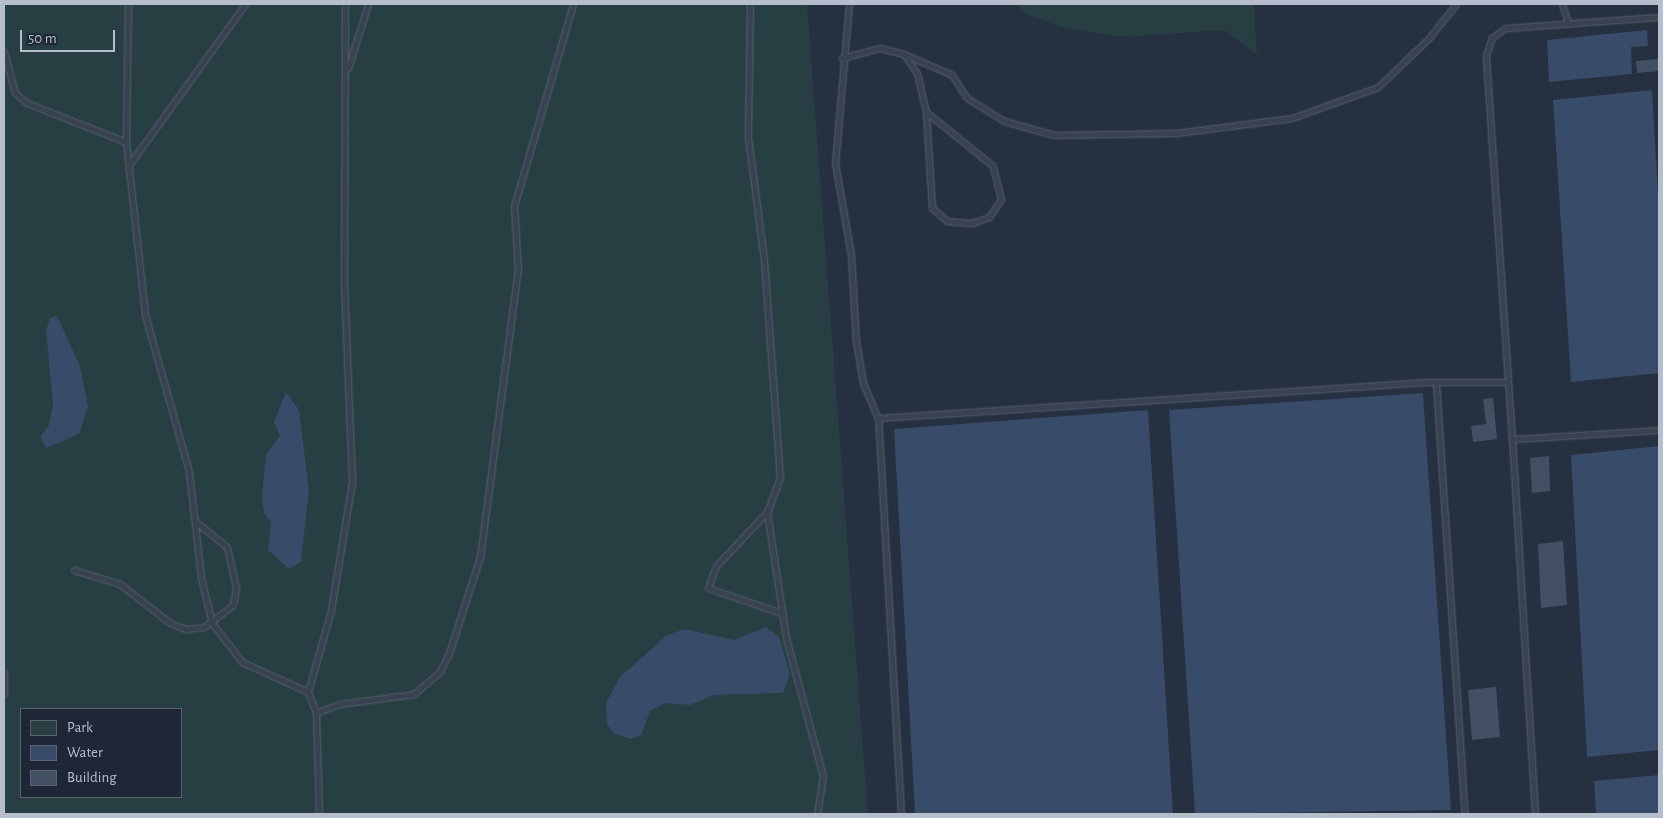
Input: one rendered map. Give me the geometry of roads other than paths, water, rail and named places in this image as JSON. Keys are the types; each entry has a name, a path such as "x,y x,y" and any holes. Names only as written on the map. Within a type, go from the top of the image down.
{"lane":[{"path":"128,4 126,142 144,314 189,472 201,578 212,623 242,662 308,692"},
{"path":"128,166 245,4"},
{"path":"319,814 316,713 308,692 331,610 352,482 344,284 347,70 345,4"},
{"path":"347,70 368,4"},
{"path":"316,713 339,704 414,694 440,671 449,653 480,558 518,270 514,206 573,4"},
{"path":"750,4 748,137 764,260 780,477 767,512 716,566 708,588 729,599 782,613"},
{"path":"849,4 842,58 835,163 851,255 856,341 863,383 878,418 901,814"},
{"path":"842,58 880,48 904,54 952,75 967,98 1004,121 1054,136 1176,133 1292,118 1378,87 1429,38 1456,4"},
{"path":"1561,5 1568,23"},
{"path":"1535,814 1486,55 1492,38 1505,28 1659,17"},
{"path":"4,52 16,92 27,103 126,142"},
{"path":"904,54 917,73 926,112 932,208 947,221 972,224 989,217 1002,199 993,166 926,112"},
{"path":"878,418 1436,383 1508,382"},
{"path":"1436,383 1464,814"},
{"path":"1512,439 1659,430"},
{"path":"767,512 782,613 823,776 817,814"},
{"path":"74,570 120,584 186,630 212,623 236,598 231,556 220,540 196,522"},
{"path":"4,672 4,694"}],"water":[{"path":"1647,30 1648,46 1631,47 1632,74 1549,82 1547,40"},
{"path":"1652,90 1659,212 1659,373 1571,382 1553,100"},
{"path":"57,316 80,366 88,407 79,434 46,448 40,437 49,425 53,404 46,331 50,318"},
{"path":"286,392 299,410 309,490 301,562 289,569 268,550 271,522 264,513 262,496 266,454 280,436 274,422"},
{"path":"1423,393 1451,810 1195,814 1169,410"},
{"path":"1148,410 1173,814 915,814 894,429"},
{"path":"1659,446 1659,750 1587,757 1571,455"},
{"path":"766,627 779,637 790,674 783,693 714,695 690,705 665,703 650,711 641,735 631,739 614,734 607,724 606,703 620,677 666,636 684,629 734,640"},
{"path":"1659,775 1659,814 1596,814 1594,781"}]}
